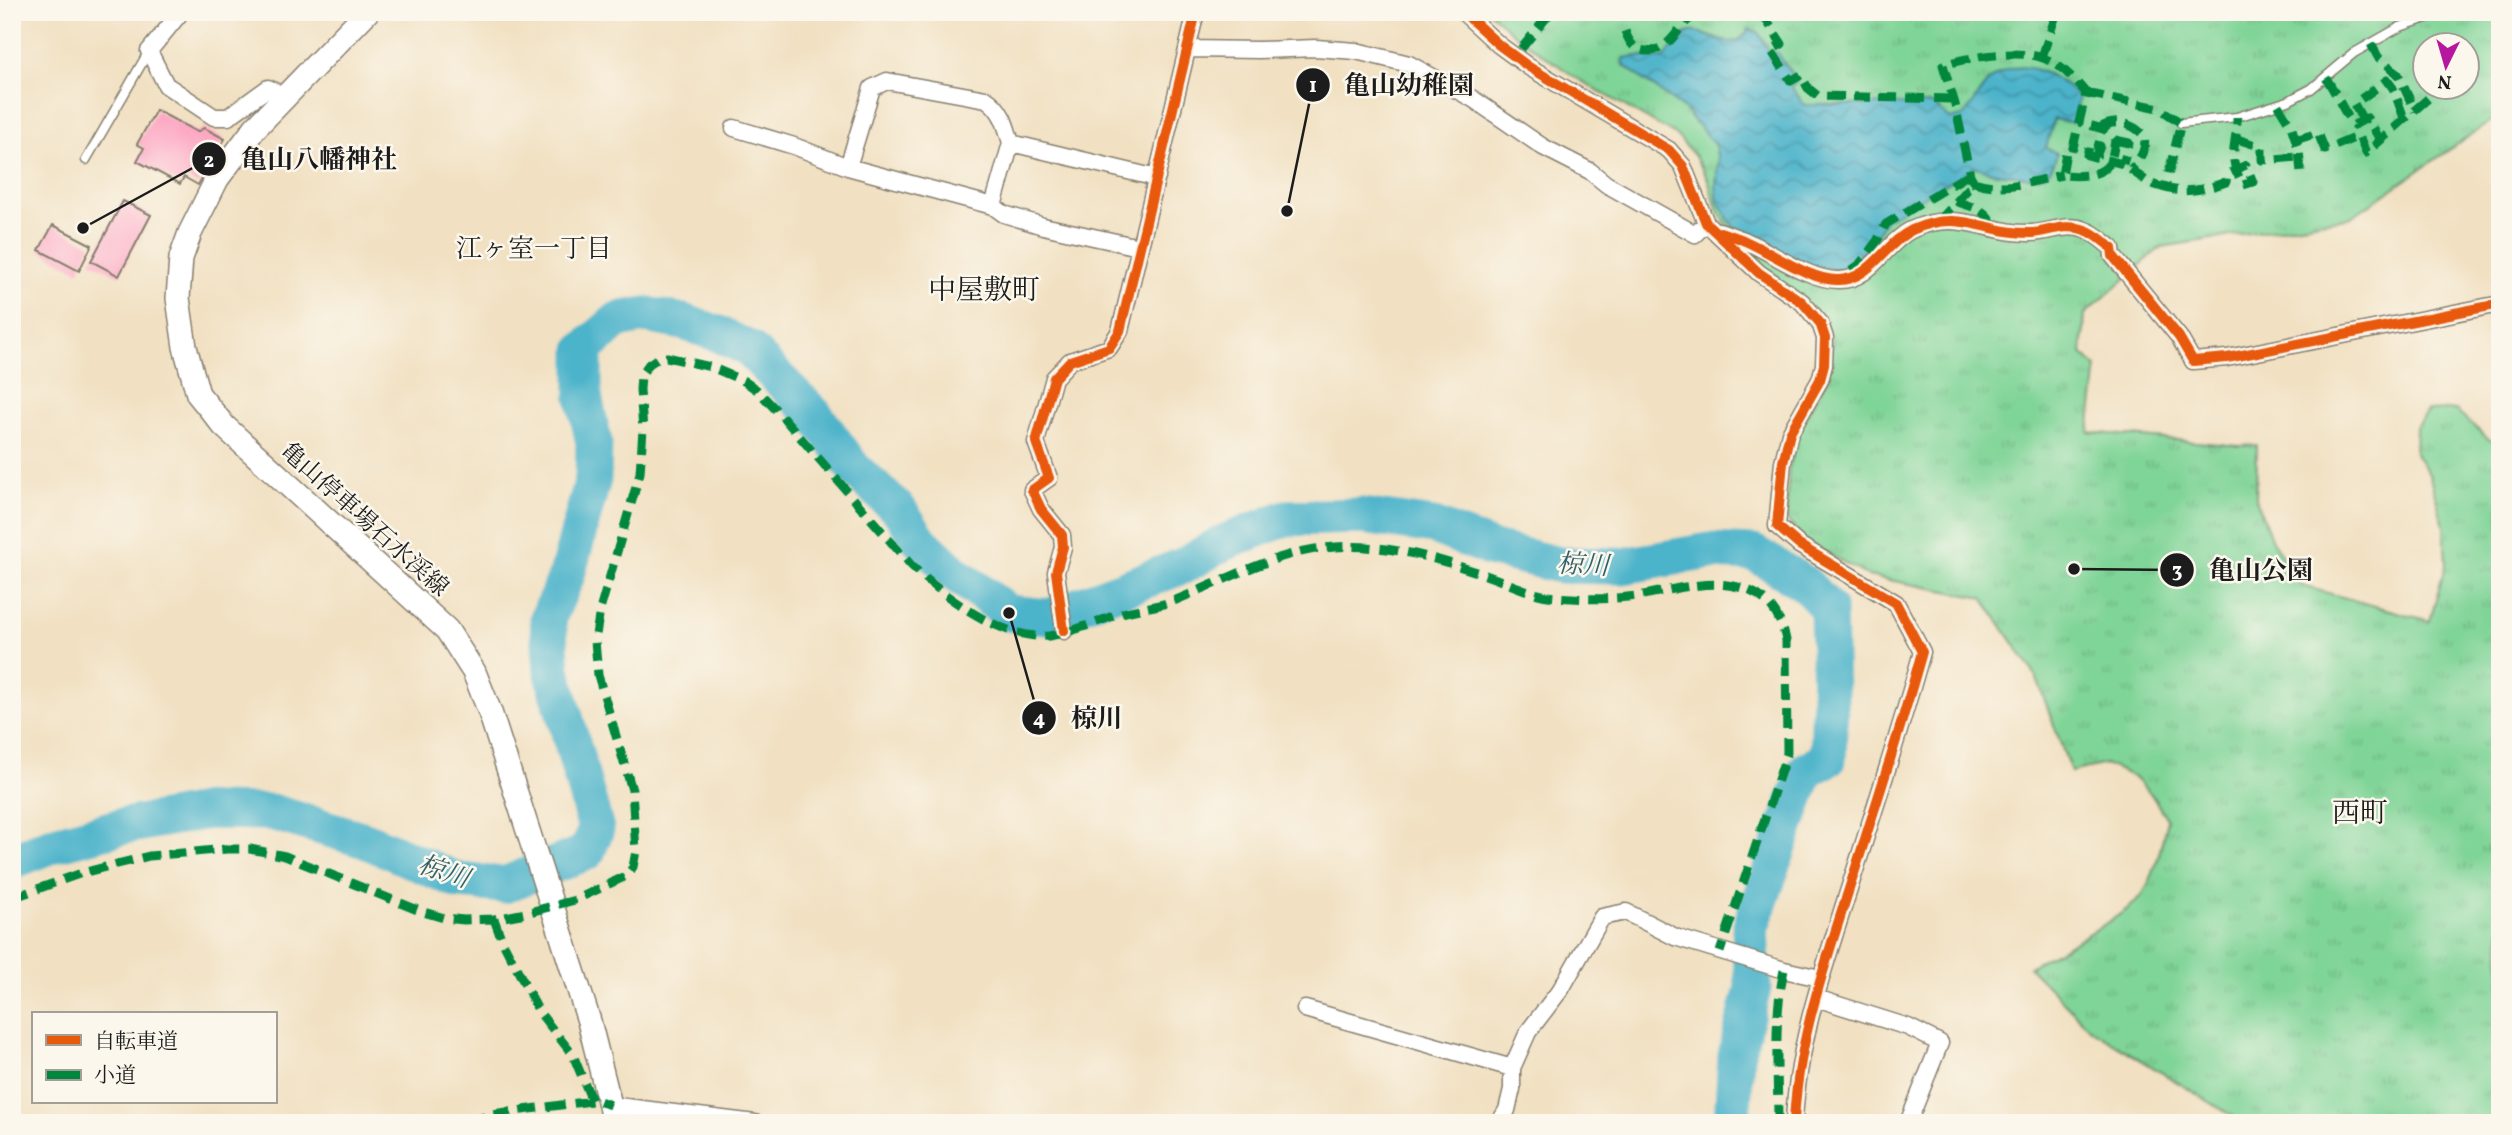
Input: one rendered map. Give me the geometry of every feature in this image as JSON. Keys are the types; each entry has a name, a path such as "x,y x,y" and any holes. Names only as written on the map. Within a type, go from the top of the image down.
{"main road":[{"name":"亀山停車場石水渓線","path":"367,12 255,128 217,180 190,233 181,258 178,298 185,347 198,394 224,426 447,630 474,672 567,950 589,1021 612,1114"}],"street":[{"path":"181,12 149,51 166,85 214,117 228,117 268,88 286,97"},
{"path":"1064,630 1056,572 1063,547 1062,535 1041,509 1032,490 1049,478 1036,442 1054,378 1070,361 1109,348 1120,331 1196,12"},
{"path":"1464,12 1499,45 1529,66 1669,150 1683,166 1711,227 1759,273 1802,302 1820,323 1825,338 1824,365 1820,380 1790,433 1783,462 1777,526 1799,545 1896,603 1922,652 1893,752 1820,978 1797,1080 1794,1123"},
{"path":"1187,49 1329,49 1356,51 1409,64 1473,99 1543,147 1590,171 1606,184 1695,234 1711,227 1744,240 1814,275 1838,280 1860,275 1897,240 1912,230 1938,222 1955,220 2006,231 2033,233 2065,227 2084,229 2112,248 2113,256 2179,337 2193,362 2227,358 2500,304"},
{"path":"848,167 872,88 887,81 986,99 995,105 1003,117 1011,142 993,206"},
{"path":"734,128 848,167 993,206 1004,214 1043,226 1139,247"},
{"path":"1011,142 1157,178"},
{"path":"1499,1123 1507,1110 1513,1089 1512,1068 1528,1032 1560,989 1602,917 1626,912 1675,937 1720,952 1820,978"},
{"path":"1816,998 1908,1027 1940,1043 1908,1123"},
{"path":"1305,1009 1512,1068"},
{"path":"612,1114 755,1123"}],"lane":[{"path":"2181,123 2237,117 2288,102 2311,89 2354,53 2400,27 2444,12"},
{"path":"86,160 149,51"}],"green space":[{"path":"1489,12 2500,12 2500,115 2351,217 2161,247 2085,314 2082,354 2097,367 2089,432 2240,446 2257,445 2256,499 2272,541 2302,586 2430,621 2446,563 2444,526 2429,474 2415,454 2416,427 2427,411 2456,410 2488,439 2500,444 2500,1123 2244,1123 2089,1028 2029,967 2090,933 2135,903 2151,877 2167,819 2151,794 2132,776 2105,764 2071,772 2036,676 1983,598 1868,576 1804,540 1786,519 1789,467 1801,425 1828,377 1832,338 1744,250 1718,212 1707,177 1694,155 1677,136 1578,79 1516,36"}],"water":[{"path":"1749,29 1758,32 1771,54 1777,52 1797,82 1791,86 1804,105 1933,104 1950,119 1963,116 1986,84 2001,72 2025,67 2048,74 2079,97 2073,123 2054,119 2046,148 2057,153 2047,173 2030,177 2000,174 1975,167 1885,220 1872,242 1845,270 1805,267 1737,233 1718,202 1718,160 1715,145 1684,109 1623,65 1623,58 1664,58 1687,33 1702,33 1718,40 1734,42 1742,38"}],"building":[{"path":"156,110 197,132 204,128 225,139 198,185 184,177 180,184 137,161 144,148 137,144"},
{"path":"123,201 151,215 119,276 91,261"},
{"path":"53,225 92,245 79,271 39,250"}],"waterway":[{"name":"椋川","path":"12,861 55,844 119,827 208,811 271,812 365,840 459,881 504,885 587,852 596,829 552,670 548,618 567,575 593,479 594,443 584,397 584,350 618,320 646,315 683,322 719,334 749,349 815,415 854,469 899,510 922,543 954,573 1009,613 1048,617 1183,566 1221,544 1286,518 1362,516 1434,526 1489,548 1559,565 1623,566 1710,551 1754,553 1805,584 1828,608 1828,759 1806,770 1750,929 1753,988 1736,1056 1732,1123"}],"marked path":[{"path":"1521,49 1551,12"},
{"path":"1625,31 1635,48 1642,51 1656,50 1699,14 1737,12"},
{"path":"1761,12 1782,44 1771,50 1791,81 1801,75 1808,88 1818,96 1953,99"},
{"path":"1906,17 1907,12"},
{"path":"2042,57 2057,12"},
{"path":"2371,44 2378,57 2398,74 2415,111"},
{"path":"1938,222 1968,189 1976,186 1970,175 1955,104 1943,65 1979,57 2020,54 2043,58 2067,73 2086,93 2072,152 2066,152 2062,175 2081,176 2101,171 2112,157 2115,140 2106,130 2079,122"},
{"path":"2326,78 2354,125 2367,118 2381,141"},
{"path":"2363,120 2354,104 2387,80 2393,88 2404,118"},
{"path":"2086,93 2159,108 2181,123 2165,188 2173,190 2196,190 2219,185 2226,182 2227,174 2246,165 2253,182 2243,185 2238,174 2235,166 2237,117"},
{"path":"2295,140 2318,133 2325,150 2359,136 2366,153 2424,102"},
{"path":"2278,105 2291,126 2299,150 2301,174"},
{"path":"2100,128 2111,123 2123,123 2144,136 2142,154 2131,169"},
{"path":"2237,139 2262,147 2262,160 2299,157"},
{"path":"2115,140 2129,143 2123,164"},
{"path":"2096,157 2100,146 2090,143 2087,155 2123,164 2149,183 2165,188"},
{"path":"1974,182 2007,186 2062,175"},
{"path":"1851,271 1859,265 1877,241 1886,224 1966,176 1971,177"},
{"path":"1956,201 1984,213 1994,229"},
{"path":"12,898 82,873 149,856 227,849 250,849 285,856 420,911 464,920 494,919 575,900 626,876 633,867 636,851 632,790 598,675 595,641 600,610 640,473 643,429 641,375 649,364 658,358 667,357 711,367 744,381 757,390 911,565 957,603 993,624 1012,631 1049,636 1075,630 1119,614 1192,594 1277,559 1333,547 1379,548 1424,556 1548,596 1616,598 1718,584 1745,589 1761,597 1773,609 1786,640 1787,753 1720,952"},
{"path":"494,919 539,1012 573,1055 592,1101"},
{"path":"1778,1123 1777,1027 1784,970"},
{"path":"468,1123 492,1114 597,1100 610,1105"}],"cycle path":[{"path":"1064,631 1056,572 1063,547 1062,535 1041,509 1032,490 1049,478 1036,442 1054,378 1070,361 1109,348 1120,331 1196,12"},
{"path":"1463,12 1499,45 1529,67 1669,150 1683,166 1706,223 1759,273 1802,302 1820,323 1825,338 1824,365 1820,380 1790,433 1783,462 1777,526 1799,545 1896,603 1922,652 1814,1003 1801,1062 1794,1123"},
{"path":"1720,232 1745,241 1816,276 1838,280 1860,274 1902,236 1929,224 1960,221 2017,233 2078,228 2092,233 2112,248 2113,256 2179,337 2193,361 2227,358 2500,304"}],"place":[{"name":"亀山幼稚園","path":"1287,211"},
{"name":"亀山八幡神社","path":"83,228"},
{"name":"亀山公園","path":"2074,569"},
{"name":"椋川","path":"1009,613"}],"district":[{"name":"江ヶ室一丁目","path":"534,248"},
{"name":"中屋敷町","path":"984,289"},
{"name":"西町","path":"2360,812"}]}
